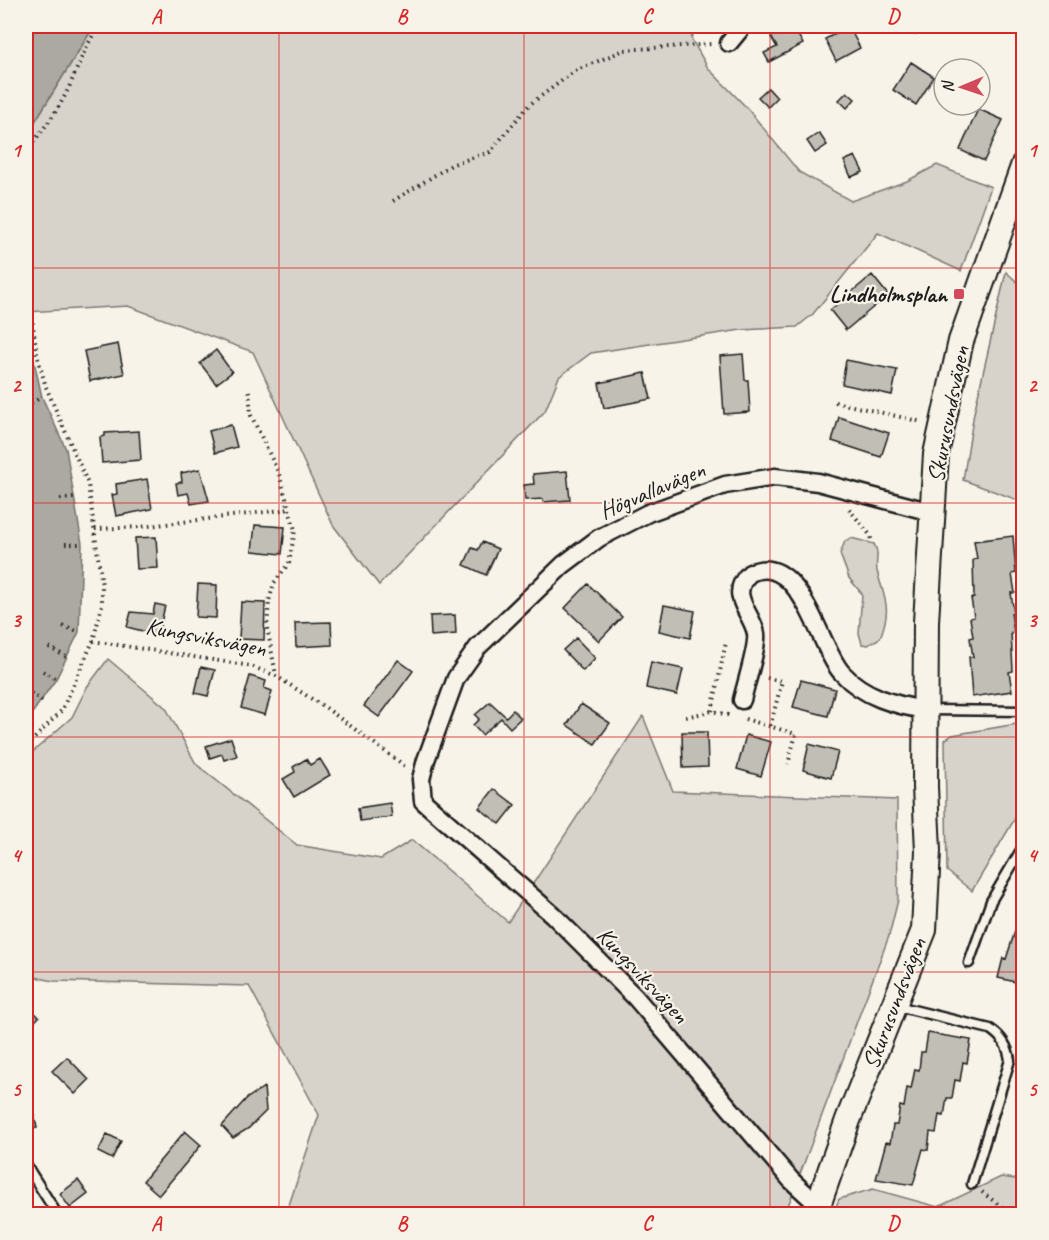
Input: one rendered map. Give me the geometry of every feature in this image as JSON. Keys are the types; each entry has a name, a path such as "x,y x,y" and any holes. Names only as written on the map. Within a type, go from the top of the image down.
{"street":[{"path":"729,43 743,26"},
{"name":"Skurusundsvägen","path":"817,1210 894,1005 918,948 927,902 925,710 931,512 940,427 961,341 1023,164"},
{"name":"Högvallavägen","path":"421,785 456,678 478,647 563,565 599,538 648,513 725,485 775,477 795,477 818,482 931,512"},
{"path":"742,700 756,634 742,607 742,585 750,573 770,571 786,579 806,602 842,673 889,704 925,710"},
{"name":"Kungsviksvägen","path":"421,785 423,801 553,915 635,997 817,1210"}],"lane":[{"path":"925,710 1023,711"},
{"path":"969,963 991,901 1023,845"},
{"path":"894,1005 990,1029 1002,1039 1008,1048 1010,1060 972,1184"},
{"path":"26,1165 57,1215"}],"path":[{"path":"26,151 49,123 71,84 83,50 99,26"},
{"path":"393,201 453,164 490,152 529,105 575,71 624,50 729,43"},
{"path":"26,275 37,355 46,387 88,484 102,586 102,605 93,641 62,710 26,747"},
{"path":"249,391 251,415 279,474 295,530 289,563 274,583 269,602 267,627 276,676"},
{"path":"26,406 42,397"},
{"path":"835,402 940,427"},
{"path":"60,499 75,498"},
{"path":"845,503 870,535 872,543"},
{"path":"95,529 153,526 290,509"},
{"path":"65,544 82,544"},
{"path":"63,626 80,632"},
{"name":"Kungsviksvägen","path":"93,641 251,666 276,676 386,750 421,785"},
{"path":"712,711 726,642"},
{"path":"49,647 68,658"},
{"path":"43,671 56,679"},
{"path":"748,674 782,681 770,727"},
{"path":"26,690 42,701"},
{"path":"686,717 712,711 796,734 788,764"},
{"path":"972,1184 1011,1215"}],"shaded area":[{"path":"26,26 94,26 26,136"},
{"path":"94,26 698,26 691,38 708,68 747,108 799,172 851,201 907,181 937,165 991,187 961,271 878,233 813,314 797,327 741,330 591,353 559,377 545,411 379,585 333,525 253,352 128,306 26,312 26,136"},
{"path":"1006,272 1023,287 1023,502 963,480 974,413"},
{"path":"26,325 42,397 66,449 82,544 79,632 56,679 26,722"},
{"path":"851,538 874,544 877,551 877,571 885,597 884,627 880,638 868,645 862,644 859,633 862,594 849,578 840,554 845,541"},
{"path":"108,659 166,708 196,764 297,845 381,859 412,840 508,922 643,716 673,791 897,800 898,900 889,936 785,1214 286,1214 319,1115 249,986 53,981 26,975 26,758 72,717 87,687"},
{"path":"1023,723 1023,805 972,891 947,871 945,740 952,735"},
{"path":"1001,1177 1023,1180 1023,1214 833,1214 839,1199 873,1189 938,1207"}],"building":[{"path":"793,26 803,44 769,62 764,53 777,47 771,37"},
{"path":"849,27 860,48 836,61 825,39"},
{"path":"911,62 932,76 932,80 916,105 893,90"},
{"path":"768,88 777,98 768,107 758,97"},
{"path":"847,92 855,99 847,108 839,100"},
{"path":"992,115 1003,120 984,161 960,150 974,117 992,117"},
{"path":"819,133 827,145 815,153 807,141"},
{"path":"855,156 863,172 851,177 844,161"},
{"path":"872,275 888,295 846,330 830,310"},
{"path":"118,344 124,374 90,381 84,351"},
{"path":"216,350 232,372 216,384 200,363"},
{"path":"743,354 745,380 748,380 750,412 724,414 720,356"},
{"path":"846,360 897,370 892,395 842,384"},
{"path":"645,373 651,399 604,408 599,383"},
{"path":"839,417 889,433 881,457 832,441"},
{"path":"231,425 237,447 215,453 209,431"},
{"path":"139,431 141,460 102,463 100,437 105,436 105,433"},
{"path":"200,469 209,501 191,504 188,493 178,495 176,483 182,482 181,473"},
{"path":"567,471 570,500 543,502 543,499 525,500 524,485 534,484 533,474"},
{"path":"147,479 152,509 116,516 112,495 117,494 116,484"},
{"path":"255,525 285,527 282,554 252,551"},
{"path":"1013,536 1016,573 1012,574 1015,593 1011,593 1014,632 1011,633 1013,671 1009,672 1012,691 972,697 969,657 973,657 970,618 974,617 971,598 974,598 973,560 977,559 974,541"},
{"path":"156,537 158,568 137,569 135,538"},
{"path":"482,542 498,549 486,575 464,565 472,548 478,550"},
{"path":"198,584 217,585 216,618 196,617"},
{"path":"588,584 622,617 599,641 565,608"},
{"path":"241,602 265,603 264,640 239,639"},
{"path":"155,604 165,606 158,635 127,627 131,612 153,614"},
{"path":"664,605 695,611 690,638 659,631"},
{"path":"455,615 456,634 431,636 430,616"},
{"path":"331,622 332,645 296,647 295,623"},
{"path":"576,638 595,658 583,671 563,650"},
{"path":"398,660 413,671 379,717 364,706"},
{"path":"651,662 683,669 677,695 646,688"},
{"path":"201,667 215,670 208,696 195,693"},
{"path":"250,676 266,681 264,688 272,691 265,715 241,708"},
{"path":"801,680 835,689 828,716 793,707"},
{"path":"490,702 506,717 513,710 521,718 510,728 501,718 482,735 473,725 479,719 475,715"},
{"path":"581,704 610,723 595,744 567,725"},
{"path":"682,732 707,732 708,767 683,768"},
{"path":"746,735 771,742 761,776 737,769"},
{"path":"231,738 237,756 224,760 222,754 210,758 206,746"},
{"path":"809,744 838,752 831,778 803,770"},
{"path":"306,759 310,765 320,759 330,775 294,797 283,779 295,772 293,767"},
{"path":"494,789 515,805 500,824 479,808"},
{"path":"390,803 392,817 360,821 358,808"},
{"path":"1024,914 1024,984 998,978 1003,958 1006,959 1018,922 1021,923"},
{"path":"26,1004 39,1017 26,1030"},
{"path":"928,1033 971,1040 967,1063 963,1062 960,1081 955,1080 952,1098 947,1098 944,1116 939,1115 936,1133 930,1132 928,1150 923,1149 913,1185 876,1179 886,1142 890,1143 893,1125 897,1125 900,1106 904,1107 907,1088 911,1089 915,1069 919,1070 921,1052 925,1052"},
{"path":"67,1057 89,1080 75,1094 52,1071"},
{"path":"264,1087 266,1111 249,1128 233,1138 222,1126 246,1099"},
{"path":"34,1113 37,1128 26,1131 26,1115"},
{"path":"185,1131 201,1145 159,1195 143,1181"},
{"path":"107,1134 121,1141 112,1159 98,1152"},
{"path":"78,1180 88,1194 70,1208 60,1194"}],"place":[{"name":"Lindholmsplan","path":"959,294"}]}
